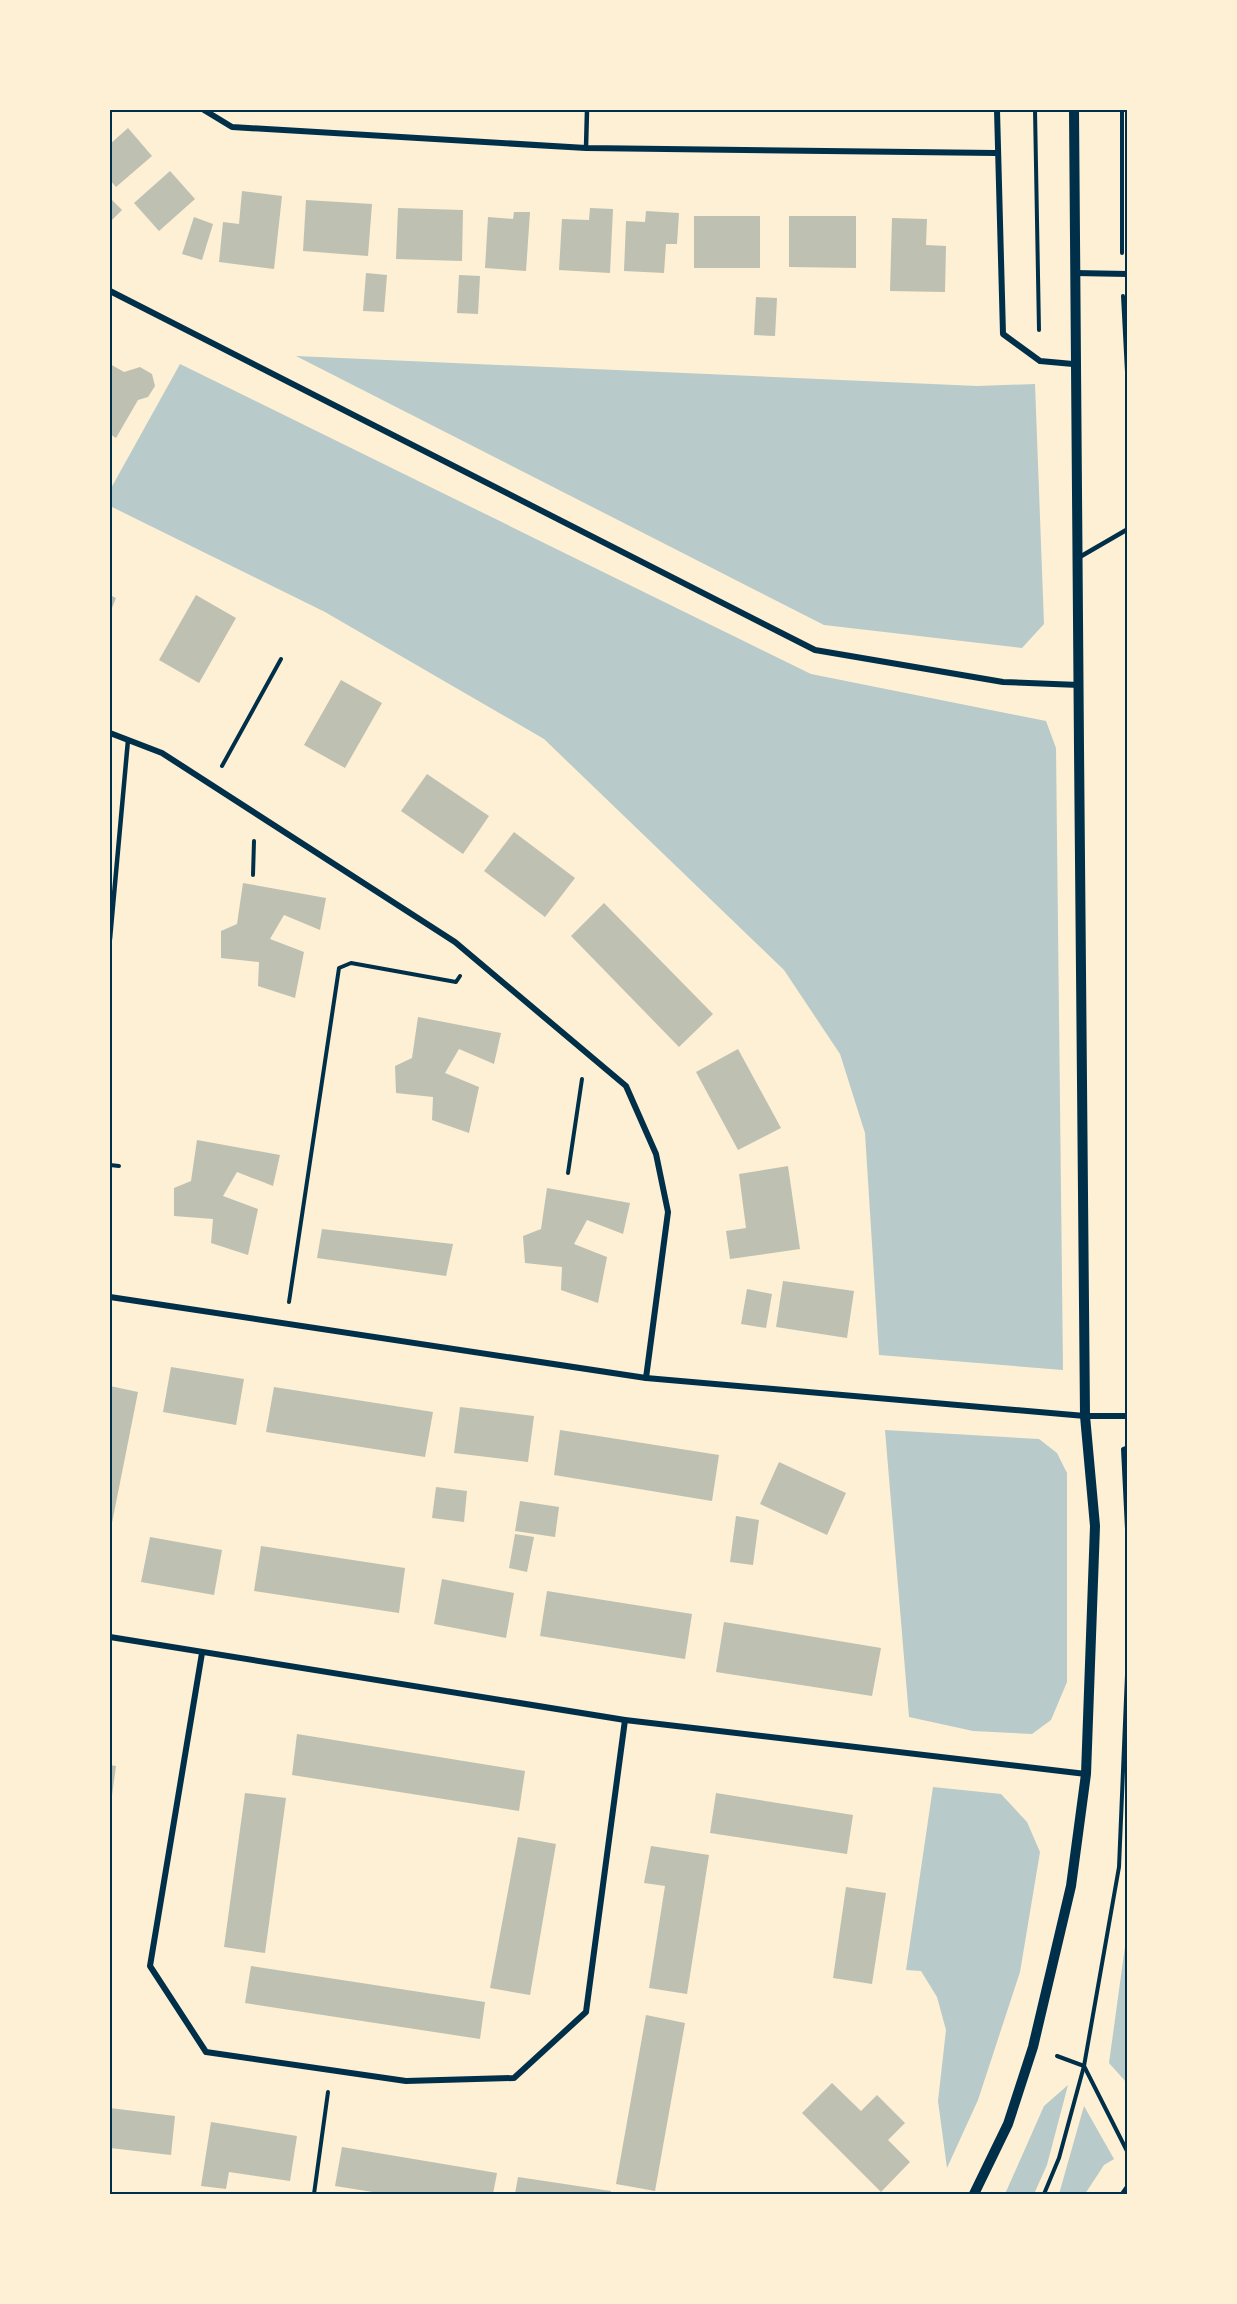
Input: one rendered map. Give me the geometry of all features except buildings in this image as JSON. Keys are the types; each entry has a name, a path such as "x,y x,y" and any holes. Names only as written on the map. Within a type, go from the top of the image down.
{"street":[{"path":"204,110 232,127 586,148 996,153"},
{"path":"997,110 996,153 1003,334 1040,361 1073,364"},
{"path":"974,2194 1008,2124 1033,2047 1071,1886 1086,1774 1095,1526 1085,1416 1080,685 1073,364 1074,110"},
{"path":"1075,273 1128,274"},
{"path":"110,291 814,650 1003,682 1080,685"},
{"path":"110,733 162,753 455,942 626,1086 656,1154 668,1212 646,1378"},
{"path":"110,1297 646,1378 1085,1416 1128,1416"},
{"path":"110,1637 625,1720 1086,1774"},
{"path":"202,1653 150,1965 206,2052 406,2081 514,2078 586,2012 625,1720"},
{"path":"1123,2194 1128,2187"}],"lane":[{"path":"586,148 587,110"},
{"path":"1078,558 1128,529"},
{"path":"110,939 128,740"}],"path":[{"path":"1035,110 1040,361"},
{"path":"212,785 281,658"},
{"path":"253,875 255,813"},
{"path":"286,1324 339,968 351,963 456,982 471,956"},
{"path":"1128,1011 1128,1379"},
{"path":"568,1173 585,1052"},
{"path":"110,1165 119,1166"},
{"path":"1128,1448 1123,1449 1128,1549"},
{"path":"1044,2194 1059,2158 1084,2066 1119,1867 1128,1651"},
{"path":"1033,2047 1084,2066 1128,2152"},
{"path":"314,2194 331,2070"}],"shaded area":[{"path":"296,356 977,386 1035,384 1044,624 1022,648 824,625"},
{"path":"180,364 811,674 1046,721 1056,748 1063,1370 879,1355 865,1133 840,1054 784,970 544,739 325,612 110,506 110,490"},
{"path":"885,1430 1039,1439 1057,1453 1067,1473 1067,1682 1051,1720 1032,1734 973,1731 909,1717"},
{"path":"933,1787 1001,1794 1027,1822 1040,1852 1020,1972 978,2100 947,2168 938,2101 946,2030 937,1997 921,1971 906,1970"},
{"path":"1127,1932 1128,2083 1109,2063"},
{"path":"1068,2085 1047,2165 1034,2194 1005,2194 1044,2106"},
{"path":"1084,2106 1114,2159 1104,2165 1085,2194 1059,2194"}]}
